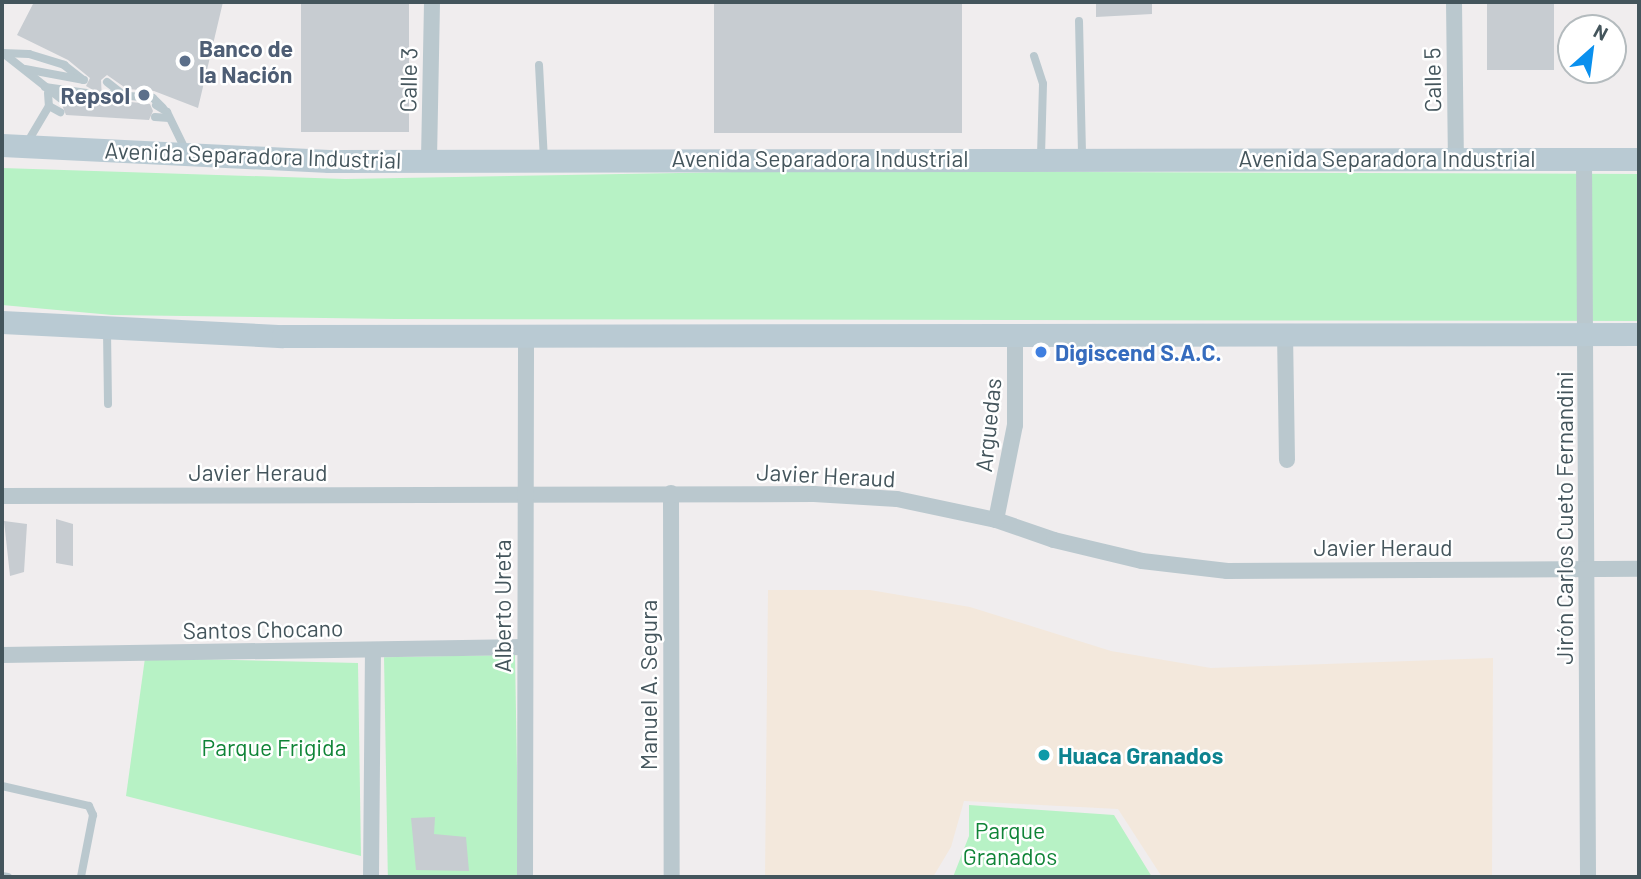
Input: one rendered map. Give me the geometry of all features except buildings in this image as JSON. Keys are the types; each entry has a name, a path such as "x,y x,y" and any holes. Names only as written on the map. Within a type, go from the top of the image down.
{"main road":[{"path":"2,127 13,145"},
{"name":"Avenida Separadora Industrial","path":"13,145 190,156 429,159 1639,159"},
{"path":"2,322 283,336 1639,334"}],"street":[{"name":"Calle 3","path":"429,159 432,2"},
{"name":"Calle 5","path":"1454,2 1456,158"},
{"name":"Jirón Carlos Cueto Fernandini","path":"1584,158 1588,877"},
{"path":"1285,333 1287,460"},
{"name":"Arguedas","path":"996,520 1015,425 1015,334"},
{"name":"Alberto Ureta","path":"525,877 526,336"},
{"name":"Javier Heraud","path":"2,496 525,493 897,499 996,520 1054,540 1142,561 1227,571 1639,569"},
{"name":"Manuel A. Segura","path":"671,494 671,877"},
{"name":"Santos Chocano","path":"2,655 525,648"},
{"path":"371,877 373,650"}],"lane":[{"path":"1079,21 1082,157"},
{"path":"2,53 29,54 64,65 85,80 22,68"},
{"path":"2,53 45,90 61,99"},
{"path":"1034,56 1043,84 1041,157"},
{"path":"539,65 544,159"},
{"path":"107,82 125,96"},
{"path":"45,90 87,93"},
{"path":"45,90 49,107"},
{"path":"106,94 156,99 190,156"},
{"path":"49,107 60,112"},
{"path":"13,145 49,107"},
{"path":"155,117 169,118"},
{"path":"107,328 108,404"},
{"path":"2,786 89,806 93,816 81,877"},
{"path":"2,876 8,877"}],"green space":[{"path":"2,168 345,179 791,171 1639,174 1639,321 395,319 112,315 2,305"},
{"path":"515,655 519,877 388,877 384,657"},
{"name":"Parque Frigida","path":"145,658 358,663 361,856 126,796"},
{"name":"Parque Granados","path":"969,805 1114,815 1152,877 953,877 969,836"}],"sand":[{"path":"768,590 870,590 970,607 1111,651 1211,668 1493,658 1492,877 1162,877 1118,809 964,801 951,847 933,877 765,877"}],"place":[{"name":"Banco de la Nación","path":"185,61"},
{"name":"Repsol","path":"144,95"},
{"name":"Digiscend S.A.C.","path":"1041,352"},
{"name":"Huaca Granados","path":"1044,755"}]}
